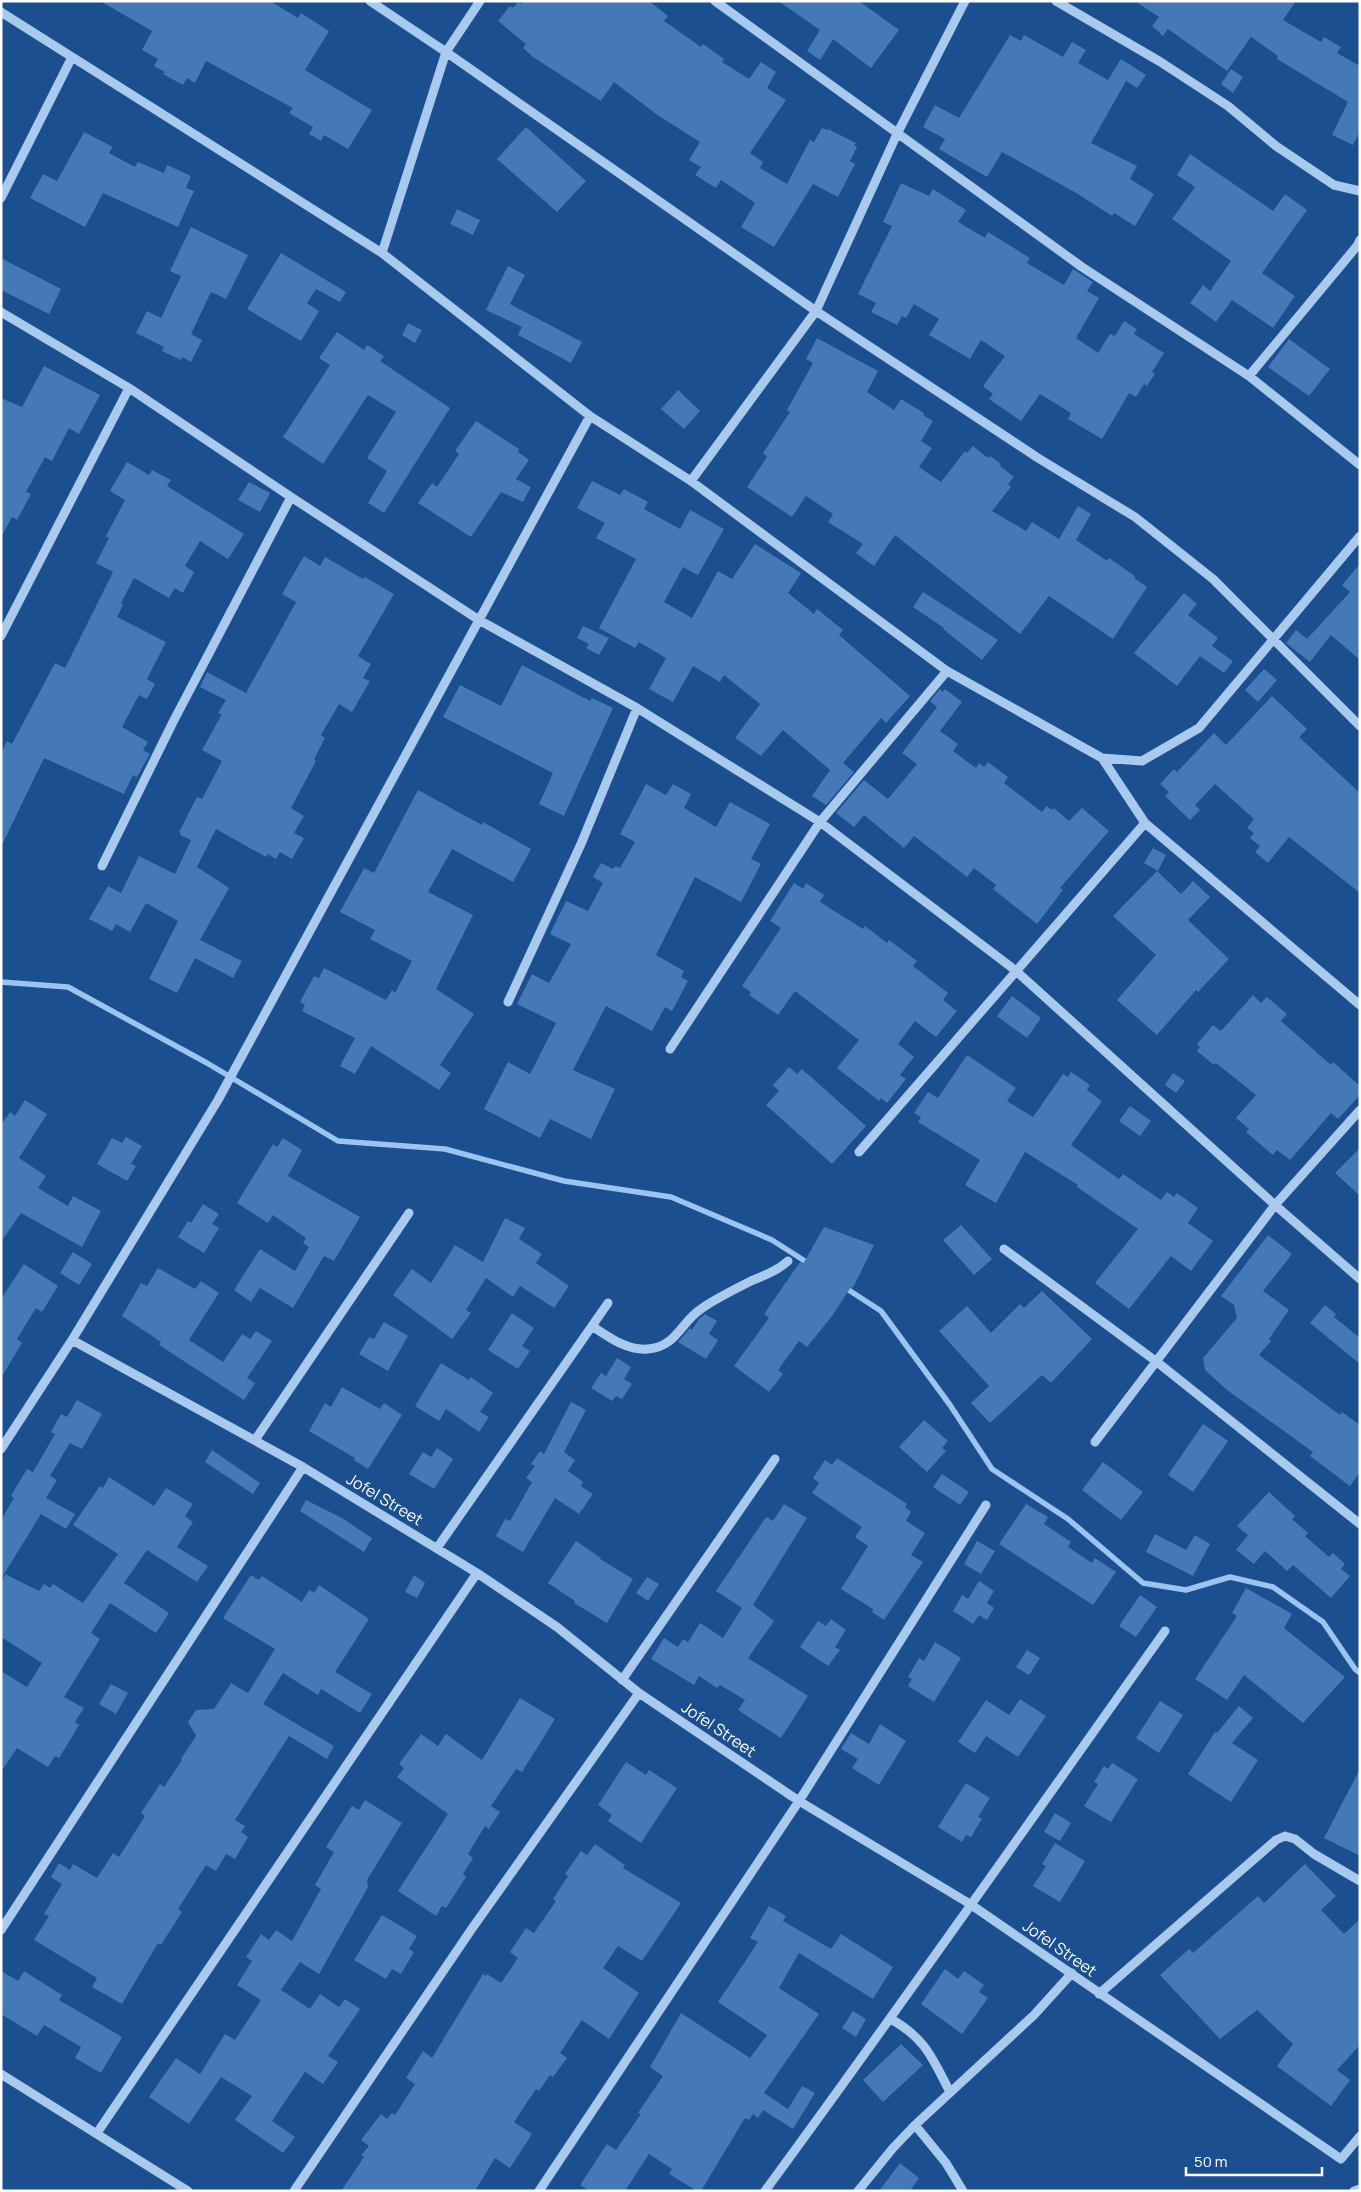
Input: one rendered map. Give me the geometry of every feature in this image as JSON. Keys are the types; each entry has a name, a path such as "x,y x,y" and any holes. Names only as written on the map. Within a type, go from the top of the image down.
{"street":[{"path":"370,1 816,310 1038,458 1135,517 1213,579 1360,726"},
{"path":"382,253 446,52 480,1"},
{"path":"715,1 1082,267 1249,376 1360,465"},
{"path":"692,481 816,310 897,134 965,1"},
{"path":"1056,1 1159,61 1228,106 1276,146 1334,185 1360,191"},
{"path":"1,12 382,253 590,416 692,481 947,671 1102,758 1142,761 1199,728 1360,536"},
{"path":"1,198 72,57"},
{"path":"1249,376 1360,240"},
{"path":"1,312 129,388 479,620 638,708 820,822 1015,970 1275,1205 1360,1279"},
{"path":"1,636 129,388"},
{"path":"1,1449 72,1340 218,1100 590,416"},
{"path":"102,866 178,714 291,497"},
{"path":"670,1049 820,822 947,671"},
{"path":"508,1002 581,844 638,708"},
{"path":"1102,758 1145,823 1360,1005"},
{"path":"859,1152 1015,970 1145,823"},
{"path":"1095,1442 1275,1205 1360,1110"},
{"path":"254,1440 408,1213"},
{"path":"1004,1250 1157,1362 1360,1524"},
{"path":"592,1326 624,1346 647,1350 668,1344 690,1317 701,1308 777,1270 788,1261"},
{"path":"437,1548 608,1303"},
{"name":"Jofel Street","path":"72,1340 304,1467 477,1573 556,1627 639,1693 798,1801 970,1904 1341,2159 1360,2136"},
{"path":"622,1680 775,1459"},
{"path":"1,1930 304,1467"},
{"path":"539,2191 798,1801 986,1505"},
{"path":"97,2133 477,1573"},
{"path":"765,2191 891,2019 970,1904 1165,1631"},
{"path":"294,2191 471,1930 639,1693"},
{"path":"1100,1994 1276,1840 1286,1836 1295,1839 1314,1854 1360,1881"},
{"path":"858,2191 893,2148 915,2125 1034,2015 1072,1973"},
{"path":"891,2019 907,2029 923,2043 950,2092"},
{"path":"1,2074 188,2191"},
{"path":"915,2125 946,2162 963,2191"},
{"path":"1354,2191 1360,2189"}],"building":[{"path":"100,1 270,1 298,18 301,13 329,31 305,70 372,110 348,149 324,135 321,141 309,134 313,127 289,113 293,108 206,61 195,83 187,78 183,85 163,74 165,72 154,66 158,59 142,50 152,31"},
{"path":"523,1 649,1 668,16 664,21 701,47 703,44 724,59 722,62 749,79 761,62 776,72 767,88 786,100 750,153 763,162 760,168 787,184 810,140 814,142 822,128 828,129 856,143 854,145 857,147 850,161 855,164 838,197 813,184 774,247 741,227 755,203 721,180 716,188 695,175 701,167 689,160 700,142 656,114 614,82 601,101 533,57 523,48 526,44 498,21 510,6 513,8 518,2 521,4"},
{"path":"778,1 859,1 899,30 871,68 833,39 820,60 807,51 820,30"},
{"path":"1135,1 1296,1 1283,20 1321,42 1324,37 1341,47 1337,53 1360,66 1360,131 1353,145 1332,135 1348,102 1277,59 1278,56 1251,37 1227,71 1168,29 1163,36 1152,26 1159,17"},
{"path":"1010,35 1021,41 1024,35 1063,57 1072,42 1086,50 1078,63 1108,80 1121,59 1146,75 1137,88 1126,81 1091,143 1137,166 1130,179 1154,194 1135,226 1114,213 1112,216 1078,194 1002,152 987,177 939,149 945,139 923,127 935,105 959,118"},
{"path":"1231,69 1243,77 1233,93 1221,84"},
{"path":"526,127 586,181 557,212 497,159"},
{"path":"84,132 113,147 109,153 135,167 138,162 164,173 167,165 191,176 186,188 194,191 178,227 103,193 85,227 30,198 43,174 57,181"},
{"path":"1190,154 1273,211 1285,194 1307,210 1262,273 1295,296 1273,328 1232,300 1216,322 1190,303 1203,285 1210,291 1231,261 1172,219 1195,187 1177,175"},
{"path":"901,183 929,196 933,189 966,210 958,222 985,238 988,232 1030,258 1027,263 1064,285 1073,269 1093,282 1087,291 1099,298 1076,338 1098,353 1110,334 1115,336 1124,321 1137,329 1134,334 1164,353 1152,372 1155,374 1147,386 1144,384 1136,397 1129,393 1102,439 1068,419 1071,413 1040,394 1021,421 989,399 993,394 983,386 1005,356 981,340 970,359 929,335 939,319 914,304 906,318 902,316 897,325 871,312 876,303 858,294 892,226 883,222"},
{"path":"457,209 480,220 473,235 450,224"},
{"path":"191,227 248,255 226,299 211,292 191,334 202,340 191,362 182,357 181,360 162,351 164,347 136,333 147,311 161,318 181,276 170,271"},
{"path":"281,253 346,292 340,302 316,289 307,303 319,311 301,341 247,309"},
{"path":"1,258 61,289 49,314 1,290"},
{"path":"508,266 525,275 510,304 582,342 571,363 518,335 522,327 486,310"},
{"path":"408,323 422,330 415,343 402,335"},
{"path":"337,332 364,350 367,345 384,356 380,361 450,408 384,513 368,503 387,471 367,458 396,412 368,395 323,464 283,437 330,365 319,358"},
{"path":"817,338 878,371 867,392 894,410 901,399 933,421 921,441 932,448 919,467 941,482 965,451 967,453 973,446 988,458 990,456 1001,464 1000,466 1014,477 1008,484 1011,487 992,511 1026,531 1032,522 1059,539 1078,506 1091,514 1076,540 1107,561 1109,558 1147,587 1113,639 1049,596 1020,634 895,535 874,566 856,553 863,544 828,522 833,514 806,496 792,517 747,487 767,457 763,453 790,412 787,410 813,363 806,359"},
{"path":"1289,339 1330,369 1309,396 1268,367"},
{"path":"44,366 100,395 79,434 69,428 52,461 45,457 26,492 31,494 17,520 12,517 1,537 1,398 22,407"},
{"path":"678,390 700,411 684,429 661,409"},
{"path":"476,421 519,449 518,452 529,460 516,479 531,487 523,502 501,492 471,537 418,503 432,483 437,487 459,454 455,451"},
{"path":"127,462 149,475 152,470 171,480 167,486 244,534 228,559 200,541 185,566 194,572 183,593 175,588 169,598 134,578 121,603 123,605 117,617 166,642 147,679 155,684 147,699 139,695 122,727 148,742 143,750 150,754 137,777 133,775 124,794 44,758 1,847 1,753 7,741 12,744 55,663 65,668 113,572 96,563 109,538 106,536 125,500 110,491"},
{"path":"592,481 620,495 624,489 648,502 644,509 680,529 690,510 724,529 698,575 683,567 664,602 692,618 718,571 732,579 755,544 801,573 788,593 814,614 817,609 843,630 839,635 910,696 886,723 881,718 843,763 854,772 826,805 812,796 830,770 783,730 761,756 735,738 760,704 724,675 720,682 693,666 673,702 649,689 666,658 639,642 635,648 599,628 636,559 596,538 605,523 577,508"},
{"path":"249,482 270,493 260,512 238,500"},
{"path":"304,556 320,566 325,557 394,594 358,656 371,664 363,678 370,681 352,712 339,704 321,735 325,738 314,759 316,761 291,808 304,816 294,833 304,838 292,859 280,852 276,859 268,854 266,857 216,829 197,867 229,888 200,940 242,961 233,978 195,958 177,993 149,979 178,921 146,903 130,932 116,924 112,931 89,919 108,886 121,893 139,856 175,874 191,840 180,835 181,833 179,832 197,797 202,799 222,761 202,750 222,714 218,713 226,700 200,687 207,672 246,693 296,602 282,594"},
{"path":"1360,564 1360,660 1331,635 1310,662 1286,643 1296,630 1307,639 1350,592 1342,585"},
{"path":"923,592 998,640 982,660 944,628 913,607"},
{"path":"1184,593 1197,604 1188,615 1218,638 1212,646 1233,661 1224,673 1200,656 1177,686 1134,653"},
{"path":"583,626 609,638 599,655 586,648 589,644 577,638"},
{"path":"522,665 590,701 592,698 613,708 564,816 539,804 553,773 443,717 460,685 501,706"},
{"path":"1264,669 1277,680 1258,702 1245,690"},
{"path":"940,689 943,692 945,689 962,702 940,731 958,744 953,751 976,768 979,763 984,767 988,762 1008,777 1004,783 1042,812 1047,806 1052,810 1054,808 1069,821 1082,808 1109,831 1060,888 1063,890 1037,924 993,889 996,885 974,868 967,877 914,836 904,848 864,815 854,827 836,813 864,780 888,799 917,764 902,753 937,707 930,701"},
{"path":"1272,696 1307,729 1299,737 1360,793 1360,893 1289,837 1268,863 1255,852 1260,846 1250,838 1254,833 1247,828 1254,819 1215,784 1195,805 1200,810 1190,820 1165,796 1169,792 1160,784 1174,769 1177,772 1214,733 1226,745"},
{"path":"646,784 666,795 673,784 691,794 684,808 716,827 730,802 770,824 751,859 761,864 741,902 695,877 656,955 684,971 681,977 688,981 672,1011 665,1007 652,1031 606,1006 573,1070 615,1089 591,1139 550,1119 540,1138 484,1109 508,1062 530,1074 556,1023 517,1004 532,974 549,983 571,944 550,934 566,901 588,911 603,883 593,877 601,863 613,869 615,866 620,868 635,842 620,834"},
{"path":"418,790 482,825 483,822 531,849 513,882 452,849 428,892 473,915 436,989 474,1014 440,1065 451,1073 439,1090 371,1046 355,1074 340,1066 355,1038 302,1011 305,1005 300,1002 314,976 319,978 324,968 386,1000 392,990 395,993 412,961 370,939 375,930 340,912 364,868 374,873"},
{"path":"1153,848 1166,855 1158,871 1144,863"},
{"path":"1157,871 1181,894 1193,881 1210,897 1188,920 1229,959 1198,992 1196,990 1157,1035 1117,1000 1156,955 1113,916"},
{"path":"794,883 803,889 806,883 824,895 820,902 863,929 865,926 887,943 889,940 917,961 913,966 948,993 943,1000 957,1011 936,1037 915,1021 898,1044 914,1057 900,1075 906,1079 887,1103 881,1098 879,1101 837,1068 859,1040 795,991 778,1015 749,995 751,992 742,986 781,928 770,921"},
{"path":"1253,995 1261,1003 1267,997 1287,1014 1281,1021 1331,1065 1333,1062 1360,1086 1360,1095 1338,1119 1331,1113 1290,1160 1277,1150 1273,1155 1246,1132 1249,1129 1236,1118 1256,1095 1216,1063 1214,1065 1197,1051 1200,1047 1197,1044 1213,1025 1221,1031"},
{"path":"1012,996 1041,1018 1027,1038 997,1016"},
{"path":"967,1055 1016,1088 1007,1101 1033,1117 1063,1074 1068,1077 1071,1072 1090,1085 1087,1090 1102,1101 1071,1145 1119,1179 1123,1174 1161,1200 1167,1192 1174,1197 1177,1193 1198,1208 1188,1223 1213,1241 1191,1271 1171,1256 1129,1309 1095,1283 1138,1229 1077,1187 1078,1185 1025,1152 996,1203 965,1185 980,1160 918,1122 921,1117 914,1113 928,1092 938,1098"},
{"path":"789,1067 797,1074 802,1069 866,1126 832,1164 766,1105 779,1091 773,1085"},
{"path":"1173,1073 1185,1081 1176,1093 1165,1085"},
{"path":"25,1100 47,1114 19,1158 46,1176 38,1188 68,1206 73,1196 101,1211 82,1247 21,1213 1,1242 1,1125 10,1112 15,1116"},
{"path":"1130,1106 1151,1121 1140,1136 1119,1121"},
{"path":"126,1137 142,1146 131,1164 136,1166 127,1181 97,1164 112,1138 122,1143"},
{"path":"283,1138 302,1150 288,1176 360,1217 334,1261 324,1256 293,1308 260,1288 251,1302 234,1290 260,1249 295,1271 309,1247 303,1243 306,1238 273,1215 268,1223 237,1203 273,1144 277,1147"},
{"path":"1360,1148 1360,1196 1335,1173"},
{"path":"203,1204 219,1214 212,1224 219,1228 204,1253 178,1237 188,1221 191,1223"},
{"path":"505,1218 525,1228 519,1239 542,1254 536,1263 569,1286 554,1308 520,1286 513,1297 486,1278 466,1310 471,1313 452,1339 393,1295 412,1269 431,1283 455,1245 483,1262"},
{"path":"961,1225 992,1259 974,1275 943,1240"},
{"path":"824,1227 874,1245 853,1288 851,1287 832,1316 807,1347 799,1341 778,1370 783,1374 769,1392 734,1366 769,1318 764,1314 800,1262 803,1264"},
{"path":"1268,1235 1292,1254 1263,1291 1289,1310 1269,1339 1271,1341 1259,1355 1340,1415 1342,1412 1360,1425 1360,1472 1350,1486 1310,1456 1313,1452 1227,1390 1205,1370 1203,1358 1237,1318 1234,1305 1221,1296"},
{"path":"73,1252 92,1264 79,1285 60,1273"},
{"path":"24,1264 58,1286 42,1312 36,1308 17,1339 22,1343 1,1378 1,1299"},
{"path":"158,1268 195,1289 201,1281 219,1293 189,1340 223,1362 242,1334 250,1339 256,1331 272,1341 247,1378 255,1383 244,1400 159,1345 161,1342 122,1316 141,1283 147,1286"},
{"path":"1042,1291 1092,1339 1051,1383 1042,1375 990,1423 971,1403 989,1386 939,1331 967,1306 991,1333 1020,1304 1024,1308"},
{"path":"1325,1305 1336,1314 1334,1317 1360,1338 1360,1364 1310,1323"},
{"path":"512,1313 534,1328 522,1346 530,1351 518,1369 488,1350"},
{"path":"705,1314 717,1321 709,1334 718,1340 706,1359 678,1342 690,1328 692,1330 699,1319"},
{"path":"384,1322 408,1336 388,1371 359,1354 369,1337 374,1339"},
{"path":"617,1358 631,1367 624,1379 632,1384 622,1399 616,1396 612,1401 591,1388 601,1373 606,1376"},
{"path":"441,1363 469,1380 471,1377 493,1393 480,1412 489,1417 479,1432 446,1409 439,1421 415,1406"},
{"path":"342,1387 380,1409 384,1403 402,1415 368,1469 354,1460 355,1458 309,1431 325,1403 331,1407"},
{"path":"77,1400 102,1414 82,1449 70,1443 50,1476 57,1480 46,1498 75,1514 66,1529 41,1514 1,1579 1,1520 14,1498 11,1496 27,1469 33,1472 55,1434 51,1432 61,1414 67,1417"},
{"path":"571,1402 586,1410 564,1452 575,1460 568,1471 583,1482 581,1486 593,1494 579,1514 555,1498 523,1552 496,1536 505,1519 510,1521 532,1482 526,1478 535,1466 531,1464 540,1451 544,1454"},
{"path":"924,1420 948,1441 942,1448 946,1451 927,1472 899,1447"},
{"path":"1203,1424 1228,1441 1193,1492 1168,1475"},
{"path":"437,1448 453,1459 434,1489 409,1474 423,1452 431,1457"},
{"path":"212,1450 260,1483 253,1494 205,1462"},
{"path":"837,1458 907,1504 905,1507 911,1512 906,1521 925,1533 911,1555 923,1562 884,1620 872,1612 873,1609 841,1589 868,1546 855,1537 862,1527 812,1493 819,1483 813,1478 825,1460 832,1465"},
{"path":"1103,1462 1143,1492 1121,1520 1082,1490"},
{"path":"942,1474 969,1492 960,1505 933,1487"},
{"path":"109,1477 154,1506 166,1488 193,1504 185,1516 193,1522 177,1547 208,1566 197,1582 147,1550 124,1583 169,1613 156,1633 110,1603 91,1633 100,1639 64,1697 84,1708 75,1722 79,1725 59,1758 55,1756 48,1767 17,1748 1,1772 1,1671 27,1687 42,1663 1,1637 1,1582 5,1574 39,1591 44,1584 50,1588 53,1584 83,1603 118,1554 73,1525 100,1486 103,1488"},
{"path":"1269,1492 1295,1516 1292,1519 1308,1533 1305,1536 1329,1557 1333,1553 1345,1564 1341,1569 1350,1576 1331,1598 1293,1565 1287,1571 1265,1551 1254,1564 1236,1550 1248,1535 1237,1526"},
{"path":"306,1500 342,1518 372,1538 364,1552 300,1511"},
{"path":"784,1504 807,1518 753,1605 774,1621 748,1658 808,1696 781,1738 738,1710 745,1700 720,1685 717,1688 699,1676 694,1685 651,1659 664,1638 678,1647 683,1639 688,1642 700,1623 723,1638 742,1608 716,1591 766,1517 773,1521"},
{"path":"1026,1504 1048,1517 1044,1524 1071,1542 1068,1547 1092,1563 1095,1558 1116,1572 1093,1605 999,1544"},
{"path":"1155,1534 1186,1550 1195,1535 1210,1544 1193,1576 1146,1552"},
{"path":"576,1541 600,1559 633,1579 607,1623 574,1603 575,1601 548,1583"},
{"path":"977,1541 995,1551 981,1574 964,1564"},
{"path":"251,1575 259,1580 262,1576 302,1602 309,1590 314,1593 319,1585 369,1619 335,1672 372,1694 360,1713 321,1689 318,1695 283,1673 263,1704 334,1746 327,1759 289,1736 235,1820 245,1826 241,1832 248,1837 235,1859 226,1854 216,1871 206,1865 178,1909 182,1912 161,1945 158,1943 122,2004 92,1987 97,1978 34,1940 49,1916 44,1914 62,1884 51,1877 59,1863 70,1870 73,1864 97,1878 113,1853 119,1857 145,1816 141,1813 160,1784 164,1787 182,1760 196,1736 188,1722 196,1710 214,1709 231,1683 248,1693 275,1649 223,1618"},
{"path":"414,1575 425,1583 417,1598 405,1592"},
{"path":"647,1577 659,1584 648,1601 636,1593"},
{"path":"979,1581 994,1591 987,1603 994,1608 987,1620 979,1615 973,1624 953,1611 962,1595 968,1599"},
{"path":"1246,1588 1292,1614 1284,1628 1345,1677 1303,1723 1244,1675 1227,1700 1195,1679 1237,1616 1232,1613"},
{"path":"1140,1595 1157,1607 1136,1637 1119,1626"},
{"path":"831,1619 846,1630 835,1647 840,1650 828,1666 800,1647 818,1621 826,1626"},
{"path":"935,1642 961,1658 934,1702 908,1686 912,1679 908,1677 919,1658 924,1661"},
{"path":"1027,1650 1040,1658 1029,1675 1016,1667"},
{"path":"111,1684 128,1693 116,1714 99,1704"},
{"path":"520,1698 555,1719 522,1772 516,1769 491,1806 500,1812 489,1829 485,1826 468,1854 473,1858 463,1874 466,1877 446,1908 442,1906 436,1916 398,1891 448,1814 397,1777 404,1768 399,1764 421,1734 438,1746 446,1734 482,1760"},
{"path":"1020,1699 1046,1716 1018,1757 986,1736 975,1753 958,1742 986,1700 1009,1715"},
{"path":"1160,1701 1183,1715 1159,1753 1136,1738"},
{"path":"1239,1706 1253,1718 1232,1743 1258,1760 1231,1802 1188,1774 1215,1732 1217,1733"},
{"path":"880,1724 906,1741 879,1785 852,1768 858,1759 841,1749 851,1733 869,1744"},
{"path":"626,1762 646,1775 649,1770 677,1788 641,1843 608,1821 612,1815 598,1805"},
{"path":"1112,1763 1138,1779 1111,1822 1084,1806 1098,1784 1094,1782 1104,1766 1108,1769"},
{"path":"1360,1769 1360,1856 1324,1838"},
{"path":"966,1783 990,1798 978,1817 982,1819 971,1837 966,1835 962,1842 938,1827"},
{"path":"365,1800 402,1823 367,1880 368,1887 319,1974 300,1962 281,1990 310,2009 320,1994 339,2007 345,1999 360,2009 328,2056 338,2062 323,2084 305,2072 272,2121 295,2137 283,2153 235,2120 252,2096 221,2077 189,2124 149,2097 176,2058 200,2074 225,2034 235,2040 261,2000 237,1985 252,1961 246,1957 261,1934 269,1940 276,1930 292,1941 321,1889 315,1885 334,1852 326,1847 352,1806 359,1810"},
{"path":"1055,1813 1071,1823 1060,1841 1044,1832"},
{"path":"1055,1843 1085,1861 1060,1902 1033,1886 1046,1866 1042,1864"},
{"path":"595,1844 625,1865 623,1868 681,1903 642,1961 618,1946 603,1968 639,1993 609,2039 582,2020 560,2053 567,2058 553,2077 550,2075 539,2091 536,2089 514,2122 532,2134 510,2168 495,2158 475,2191 341,2191 364,2157 361,2155 369,2146 361,2140 381,2114 387,2119 392,2113 395,2115 415,2084 406,2078 423,2051 432,2058 483,1974 486,1976 487,1974 501,1983 518,1958 510,1952 526,1928 534,1933 556,1901 553,1899 568,1876 565,1874 581,1851 587,1855"},
{"path":"1305,1864 1336,1896 1321,1910 1344,1934 1360,1919 1360,2045 1337,2070 1350,2080 1331,2106 1277,2066 1293,2044 1257,2010 1220,2039 1160,1975 1189,1949 1193,1953 1258,1896 1264,1903"},
{"path":"769,1906 786,1916 783,1921 831,1949 841,1934 893,1967 873,1999 799,1953 779,1988 819,2014 764,2093 788,2109 802,2086 815,2093 793,2129 763,2110 758,2118 753,2114 749,2120 745,2118 701,2191 697,2191 669,2174 672,2169 649,2154 625,2191 589,2191 580,2185 607,2144 616,2150 641,2114 638,2113 663,2076 650,2067 681,2013 750,2058 767,2035 718,2002 758,1942 750,1938"},
{"path":"382,1915 417,1936 409,1949 414,1952 401,1974 392,1969 386,1979 354,1960"},
{"path":"945,1969 958,1979 964,1971 984,1985 979,1992 988,1998 962,2034 921,2004"},
{"path":"1,1971 18,1981 24,1971 62,1995 59,2000 122,2037 101,2073 75,2058 81,2047 44,2025 37,2036 1,2014"},
{"path":"853,2011 866,2019 856,2037 842,2028"},
{"path":"901,2044 923,2065 883,2102 863,2080"},
{"path":"900,2163 919,2178 910,2191 879,2191"}],"waterway":[{"path":"1,982 68,987 207,1063 338,1141 445,1149 564,1181 671,1197 772,1240 811,1265"},
{"path":"844,1287 881,1311 950,1405 992,1469 1068,1519 1143,1583 1186,1590 1230,1577 1273,1587 1323,1622 1355,1669 1360,1673"}]}
